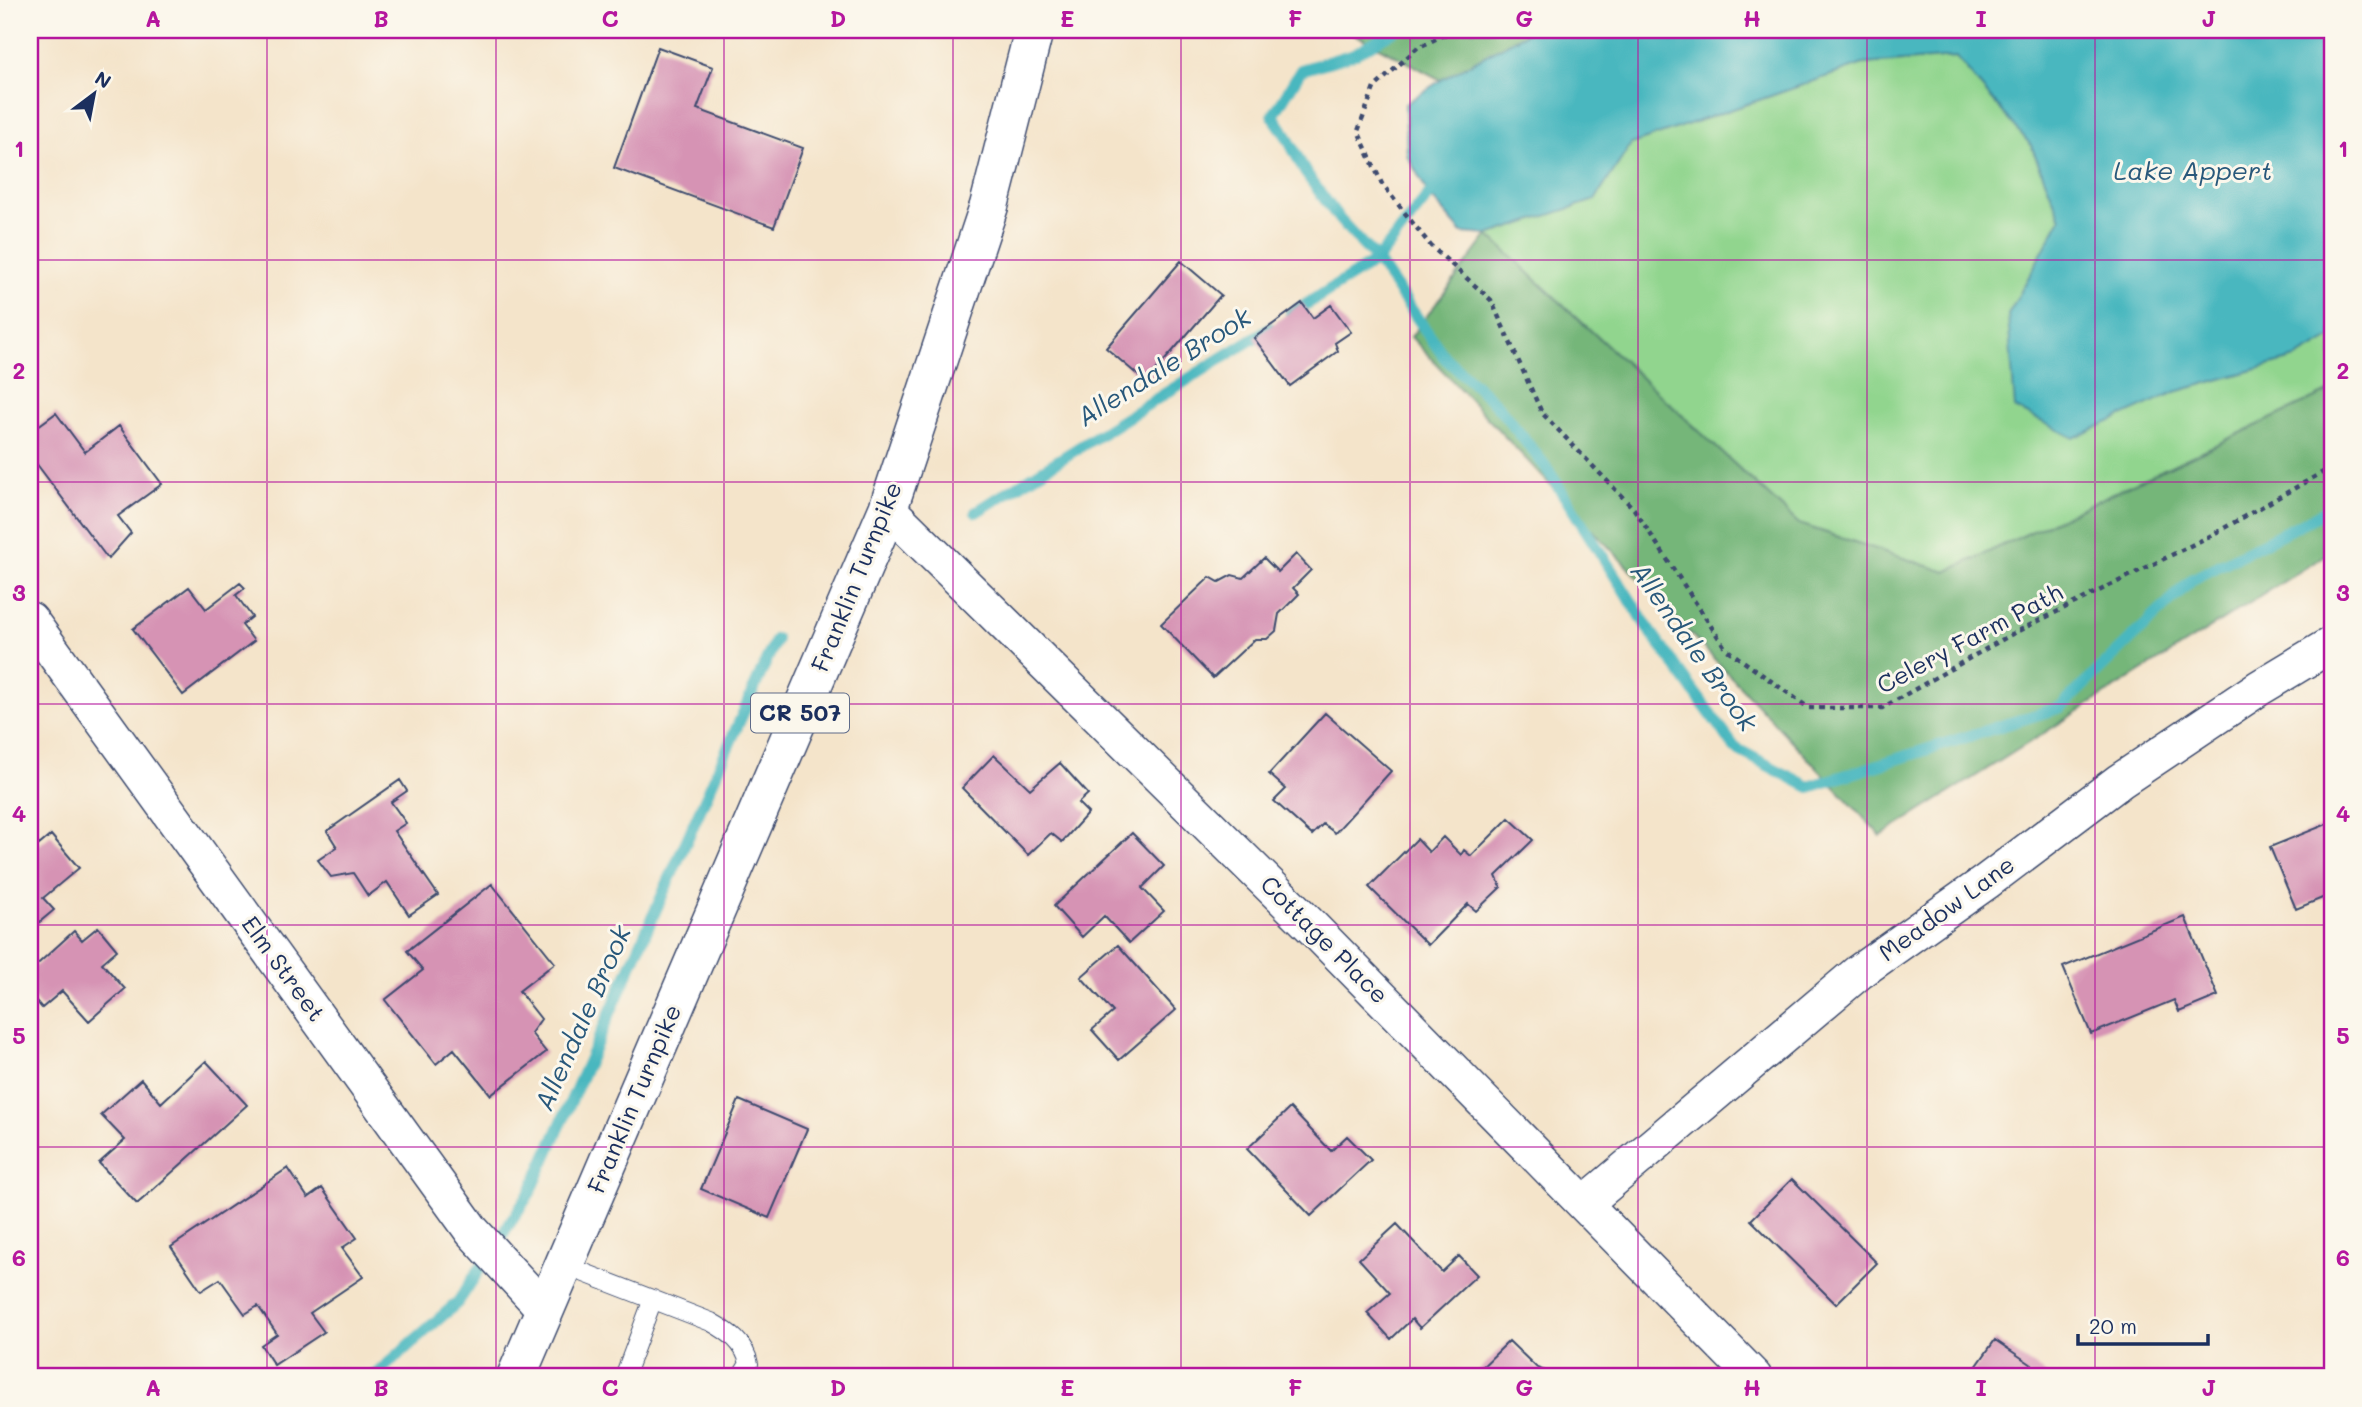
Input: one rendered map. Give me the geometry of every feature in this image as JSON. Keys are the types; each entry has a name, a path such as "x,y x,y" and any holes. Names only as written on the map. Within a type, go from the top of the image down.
{"main road":[{"name":"Franklin Turnpike","path":"516,1377 888,509 989,206 1034,30"}],"street":[{"name":"Cottage Place","path":"888,509 1310,925 1754,1377"},
{"name":"Elm Street","path":"30,620 472,1231 545,1310"},
{"name":"Meadow Lane","path":"1585,1203 1860,972 2120,781 2259,688 2332,645"}],"lane":[{"path":"564,1265 711,1322 733,1336 747,1355 749,1364 741,1377"},
{"path":"624,1377 653,1299"}],"path":[{"name":"Celery Farm Path","path":"1454,30 1417,48 1374,88 1358,131 1382,184 1431,246 1491,300 1542,413 1634,509 1726,649 1809,708 1882,708 2012,635 2210,536 2332,467"}],"green space":[{"path":"1347,30 1532,30 1441,80"},
{"path":"1956,57 2031,145 2061,218 2008,315 2175,392 2296,358 2332,337 2332,390 1946,572 1799,524 1488,235 1595,200 1631,144 1863,64"},
{"path":"1488,235 1799,524 1946,572 2332,390 2332,551 1881,836 1411,337"}],"water":[{"name":"Lake Appert","path":"1532,30 2332,30 2332,337 2296,358 2175,392 2074,438 2015,408 2008,315 2061,218 2031,145 1956,57 1863,64 1631,144 1595,200 1488,235 1462,233 1429,195 1407,155 1405,104 1441,80"}],"building":[{"path":"658,47 713,67 697,109 803,148 774,227 614,168"},
{"path":"1181,261 1221,295 1146,382 1106,348"},
{"path":"1302,303 1313,318 1331,305 1351,332 1335,343 1338,351 1290,386 1254,338"},
{"path":"56,413 85,452 119,426 162,484 118,516 131,533 108,559 30,455 30,432"},
{"path":"1296,554 1311,570 1293,588 1299,594 1279,614 1276,631 1267,639 1255,639 1213,678 1161,624 1210,577 1219,582 1232,575 1243,578 1264,558 1278,572"},
{"path":"240,583 245,588 236,595 252,617 242,625 254,641 183,695 133,629 189,587 206,609"},
{"path":"1325,713 1391,771 1335,833 1323,824 1312,835 1274,801 1286,789 1269,774"},
{"path":"994,755 1030,789 1060,763 1088,794 1078,803 1088,813 1062,842 1051,833 1028,855 962,788"},
{"path":"400,780 407,791 391,802 406,823 394,831 438,895 409,915 387,882 368,896 353,873 331,877 318,860 337,847 327,831"},
{"path":"1509,818 1533,840 1496,876 1501,887 1476,911 1468,904 1428,945 1369,887 1417,839 1429,852 1443,837 1461,855 1464,850 1471,856"},
{"path":"2332,822 2332,894 2296,909 2270,847"},
{"path":"1132,833 1164,866 1142,888 1164,911 1129,943 1104,916 1082,937 1054,906"},
{"path":"30,834 39,845 51,835 79,868 43,898 54,910 30,930"},
{"path":"492,884 555,963 519,991 541,1019 531,1033 546,1052 491,1095 454,1049 436,1064 385,1000 423,970 407,951"},
{"path":"2185,917 2218,996 2179,1012 2174,1000 2091,1034 2063,967"},
{"path":"98,927 117,950 102,963 125,989 89,1021 62,991 42,1008 30,994 30,971 74,931 82,940"},
{"path":"1118,945 1176,1010 1119,1060 1092,1030 1113,1012 1081,977"},
{"path":"206,1061 247,1105 137,1204 99,1163 125,1140 101,1115 141,1079 161,1103"},
{"path":"739,1100 807,1129 769,1218 701,1189"},
{"path":"1290,1108 1331,1151 1347,1136 1371,1160 1311,1216 1247,1149"},
{"path":"288,1168 308,1198 322,1188 357,1238 342,1248 363,1277 310,1313 324,1332 274,1365 261,1345 277,1334 258,1306 245,1314 220,1279 201,1291 171,1247"},
{"path":"1792,1179 1877,1263 1836,1304 1751,1220"},
{"path":"1397,1224 1442,1272 1459,1256 1477,1275 1420,1328 1412,1319 1391,1339 1367,1313 1390,1293 1359,1259"},
{"path":"1995,1340 2050,1377 1969,1377"},
{"path":"1509,1341 1537,1368 1555,1377 1472,1377"}],"waterway":[{"name":"Allendale Brook","path":"1395,30 1354,54 1301,70 1273,116 1305,172 1340,220 1377,260 1445,358 1496,404 1546,467 1648,628 1735,748 1809,787 2061,707 2193,579 2332,508"},
{"name":"Allendale Brook","path":"1291,314 1377,260 1429,195"},
{"name":"Allendale Brook","path":"976,512 1270,328"},
{"name":"Allendale Brook","path":"373,1377 458,1302 531,1191 776,639"}]}
